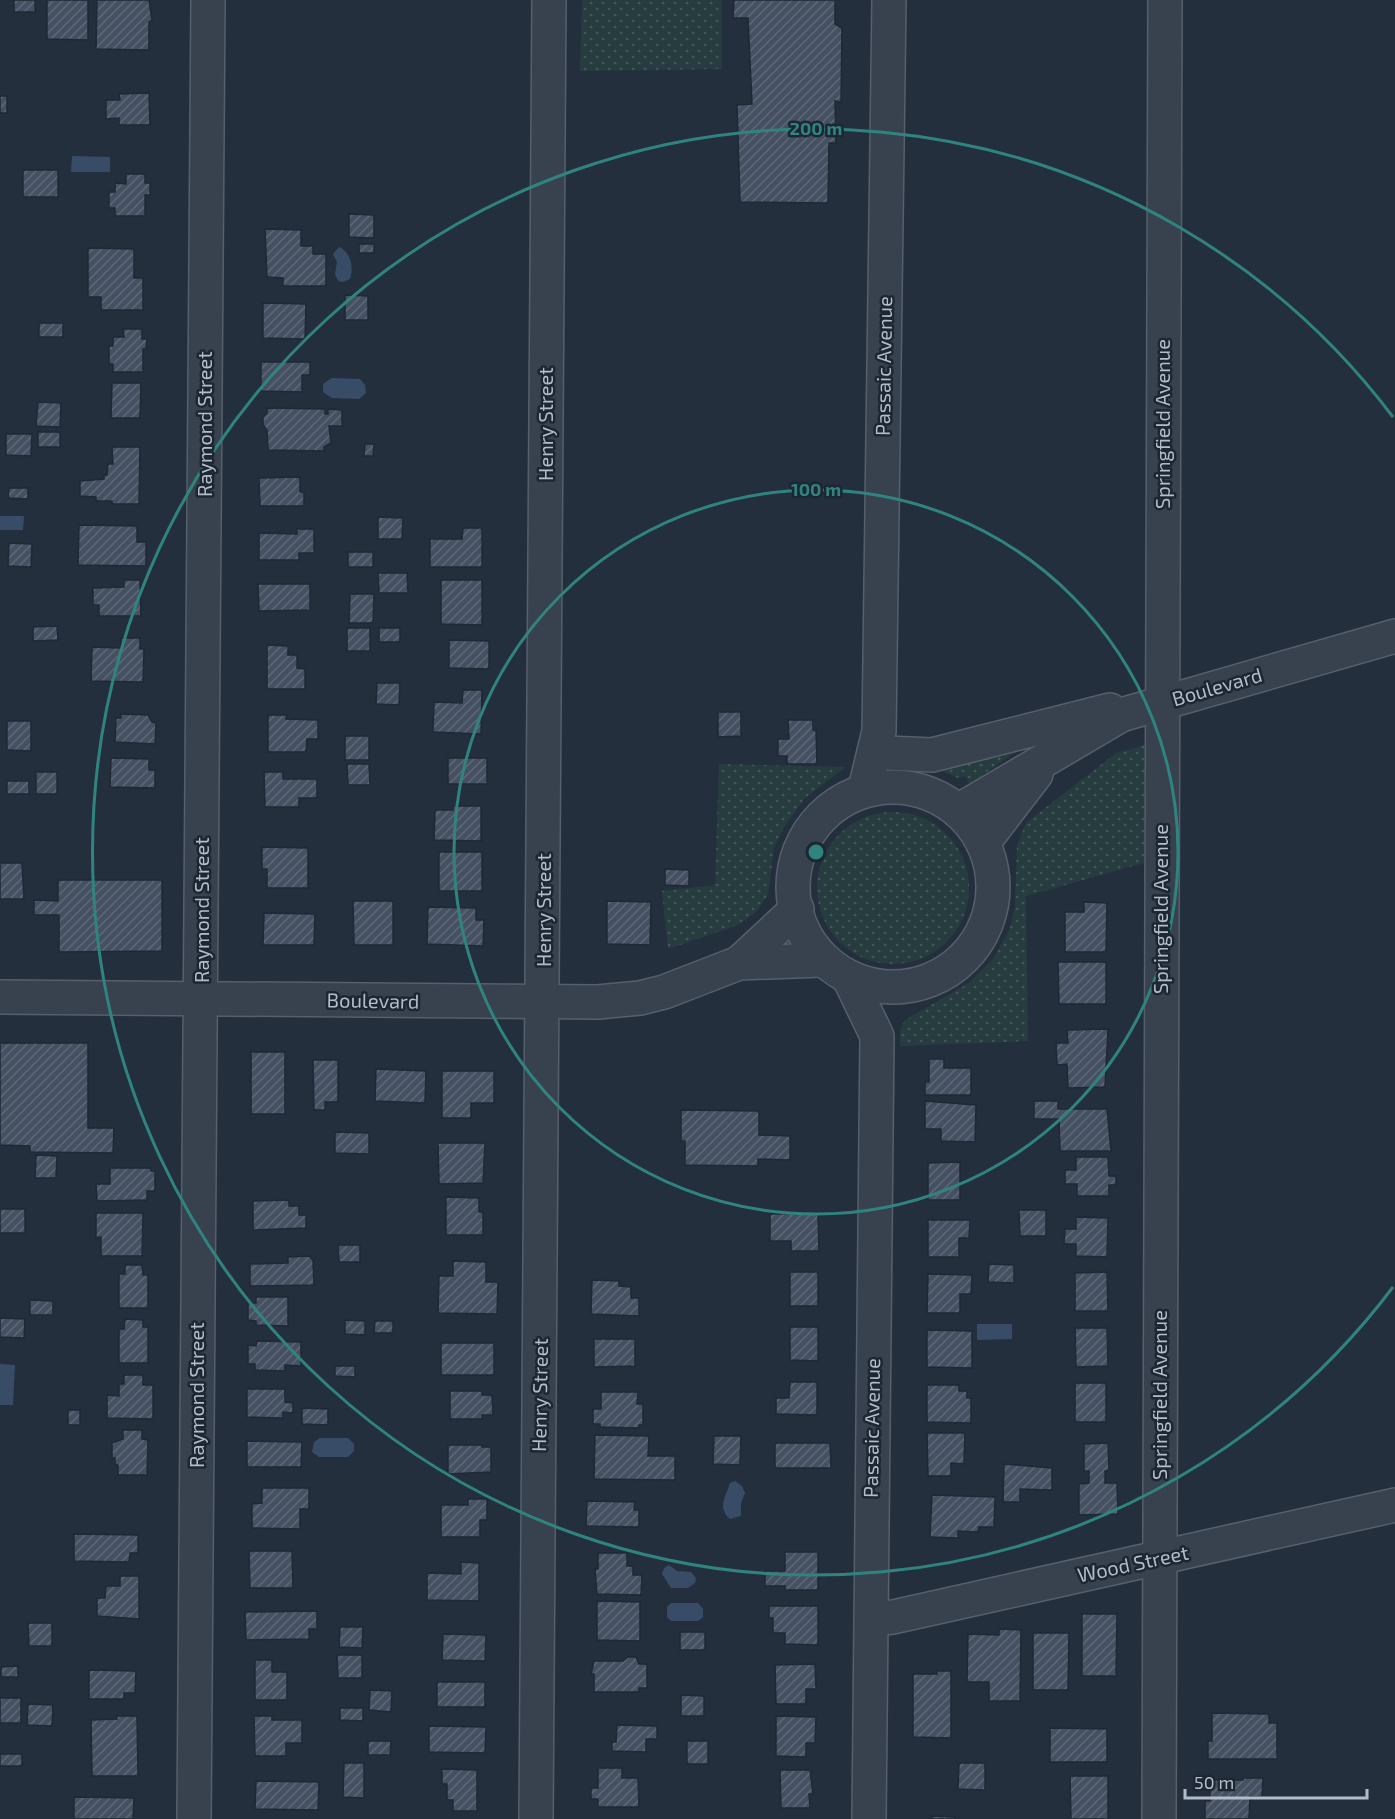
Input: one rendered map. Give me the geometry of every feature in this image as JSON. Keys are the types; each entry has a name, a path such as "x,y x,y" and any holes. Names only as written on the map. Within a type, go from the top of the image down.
{"street":[{"name":"Raymond Street","path":"194,1819 208,0"},
{"name":"Henry Street","path":"536,1819 549,0"},
{"name":"Passaic Avenue","path":"888,0 883,742 898,786"},
{"name":"Springfield Avenue","path":"1159,1819 1165,0"},
{"name":"Boulevard","path":"958,811 1049,759 1105,723 1162,702 1395,636"},
{"path":"883,742 932,755 1110,710 1162,702"},
{"name":"Passaic Avenue","path":"865,789 883,742"},
{"name":"Boulevard","path":"983,843 1015,798 1049,759"},
{"path":"898,786 911,787 938,795 958,811 983,843 991,865 993,887 991,905 980,936 970,949 945,969 912,986 873,986 849,978 822,960 803,937 797,909 794,874 817,822 833,808 865,789 898,786"},
{"name":"Boulevard","path":"0,997 543,1004 640,998 685,986 739,963 797,909"},
{"name":"Boulevard","path":"739,963 822,960"},
{"name":"Passaic Avenue","path":"849,978 877,1036 869,1819"},
{"path":"877,1036 912,986"},
{"name":"Wood Street","path":"871,1619 893,1617 1160,1559 1395,1505"}],"green space":[{"path":"582,0 722,0 722,69 580,71"},
{"path":"1032,740 970,784 965,776 958,778 933,767"},
{"path":"1145,745 1144,863 1026,896 1028,1041 900,1046 900,1031 905,1020 969,983 993,959 1010,928 1015,906 1017,845 1026,823 1116,753"},
{"path":"719,764 846,767 804,799 783,829 774,848 768,895 756,912 738,925 668,949 662,891 715,885"},
{"path":"893,812 908,813 922,818 947,834 963,859 968,873 968,903 963,917 947,942 922,958 908,963 893,964 878,963 864,958 839,942 823,917 818,903 817,888 818,873 823,859 839,834 864,818 878,813"}],"water":[{"path":"72,156 110,157 110,172 71,172"},
{"path":"339,247 349,256 352,270 350,279 343,282 338,281 335,274 337,262 333,254"},
{"path":"332,378 360,379 365,385 366,393 359,399 332,398 323,392 323,384"},
{"path":"0,516 24,516 23,530 0,530"},
{"path":"977,1324 1012,1324 1012,1339 977,1340"},
{"path":"0,1364 15,1365 13,1405 0,1405"},
{"path":"320,1438 348,1438 354,1444 354,1451 348,1457 319,1457 312,1452 314,1442"},
{"path":"735,1481 742,1486 745,1493 741,1503 741,1516 730,1519 723,1506 730,1483"},
{"path":"669,1565 677,1571 691,1572 696,1578 695,1583 688,1588 671,1588 662,1574 664,1568"},
{"path":"671,1603 698,1603 703,1609 703,1617 698,1621 671,1621 667,1617 667,1607"}],"building":[{"path":"14,0 35,0 35,12 14,12"},
{"path":"47,0 88,0 88,40 47,39"},
{"path":"97,0 149,0 152,20 149,22 149,50 96,49"},
{"path":"734,0 835,0 835,24 842,28 841,102 835,101 836,143 829,143 828,203 740,202 737,105 752,104 748,18 733,18"},
{"path":"149,93 150,125 119,125 119,118 106,119 106,100 120,100 119,94"},
{"path":"0,96 7,96 7,113 0,113"},
{"path":"23,170 58,170 58,197 23,197"},
{"path":"126,174 145,174 145,183 150,183 150,195 145,195 145,216 115,216 115,208 109,208 109,192 115,192 115,183 126,184"},
{"path":"349,214 374,215 374,238 349,237"},
{"path":"265,229 301,230 301,246 313,246 313,254 326,254 326,286 283,286 283,278 267,277"},
{"path":"359,244 374,244 374,253 359,253"},
{"path":"88,248 134,249 134,278 143,278 143,310 101,310 101,297 88,297"},
{"path":"345,295 368,296 368,320 345,320"},
{"path":"263,303 306,304 305,339 263,338"},
{"path":"39,323 63,323 63,337 39,337"},
{"path":"123,329 142,329 142,339 147,339 146,349 143,349 143,372 113,372 113,364 109,364 109,346 113,346 113,337 124,337"},
{"path":"261,362 310,362 310,375 302,375 302,392 261,391"},
{"path":"112,383 141,383 140,418 111,418"},
{"path":"38,402 61,403 60,427 36,426"},
{"path":"267,408 325,409 325,414 328,414 328,409 342,410 342,426 329,426 331,443 324,447 324,451 268,450 267,430 263,425 263,417 267,413"},
{"path":"38,432 60,432 60,447 38,447"},
{"path":"6,434 32,434 31,456 6,455"},
{"path":"365,444 374,444 373,456 364,456"},
{"path":"112,447 140,447 139,504 112,504 112,501 96,501 96,497 80,496 80,481 104,479 104,475 107,475 108,464 113,464"},
{"path":"300,477 300,492 304,492 304,506 260,506 259,478"},
{"path":"9,488 28,488 28,499 8,498"},
{"path":"378,517 403,518 402,539 378,539"},
{"path":"79,525 137,526 137,542 146,542 146,566 78,565"},
{"path":"463,528 482,528 482,567 430,567 430,539 462,539"},
{"path":"297,529 314,529 314,553 299,553 299,560 259,560 259,533 297,534"},
{"path":"9,543 32,544 31,567 8,566"},
{"path":"348,552 373,552 373,567 348,567"},
{"path":"378,573 407,573 408,593 379,593"},
{"path":"124,580 140,580 141,616 99,616 99,605 93,605 93,588 124,587"},
{"path":"441,580 482,580 482,625 441,624"},
{"path":"258,584 310,584 310,610 259,611"},
{"path":"350,594 374,594 373,623 349,623"},
{"path":"57,626 58,640 33,641 33,627"},
{"path":"347,628 370,628 370,651 347,651"},
{"path":"379,628 400,628 400,642 379,642"},
{"path":"121,638 140,638 140,649 144,649 143,682 91,681 92,647 121,648"},
{"path":"449,640 489,641 489,669 449,668"},
{"path":"267,645 288,646 288,655 297,655 297,668 305,669 305,689 267,689"},
{"path":"377,683 400,683 399,705 376,704"},
{"path":"463,690 482,690 481,734 433,732 434,702 462,703"},
{"path":"718,712 741,712 741,736 718,737"},
{"path":"121,714 148,715 152,722 156,723 155,744 115,742 116,718 121,718"},
{"path":"268,715 287,715 286,719 318,720 318,739 307,739 306,752 268,752"},
{"path":"788,720 813,720 813,730 816,730 817,764 787,764 787,756 778,756 778,739 789,739"},
{"path":"7,721 31,721 31,751 7,750"},
{"path":"345,736 369,736 369,760 345,760"},
{"path":"111,758 149,759 149,770 155,770 155,788 110,787"},
{"path":"448,758 487,758 487,784 448,784"},
{"path":"347,764 369,764 370,785 348,785"},
{"path":"36,772 57,772 57,794 36,794"},
{"path":"264,772 283,772 283,779 317,779 317,798 299,798 299,807 265,807"},
{"path":"7,781 29,781 29,794 7,794"},
{"path":"453,806 481,806 481,841 434,840 435,810 453,810"},
{"path":"262,847 308,848 308,888 267,888 267,869 262,869"},
{"path":"439,852 482,852 482,891 439,891"},
{"path":"0,863 22,863 24,899 0,899"},
{"path":"665,869 689,870 689,886 665,885"},
{"path":"58,880 162,880 162,951 59,952 59,915 34,915 34,900 58,901"},
{"path":"353,901 393,901 393,945 354,945"},
{"path":"607,901 651,902 650,945 607,944"},
{"path":"1084,902 1107,903 1106,952 1065,952 1065,912 1084,912"},
{"path":"428,907 476,908 476,920 484,920 483,946 427,944"},
{"path":"264,913 315,914 314,945 263,945"},
{"path":"1058,962 1106,962 1106,1004 1059,1004"},
{"path":"1108,1029 1105,1087 1068,1088 1067,1064 1057,1065 1056,1043 1068,1043 1067,1030"},
{"path":"0,1043 88,1043 88,1128 114,1128 113,1153 30,1152 30,1146 0,1145"},
{"path":"251,1052 285,1052 285,1114 251,1114"},
{"path":"929,1059 944,1059 944,1068 971,1068 971,1095 925,1095 925,1082 929,1082"},
{"path":"313,1060 338,1060 338,1102 325,1102 325,1110 314,1110"},
{"path":"376,1069 426,1071 425,1103 375,1101"},
{"path":"442,1071 494,1071 494,1103 471,1103 471,1118 442,1118"},
{"path":"925,1101 976,1105 975,1142 941,1141 941,1129 925,1129"},
{"path":"1034,1101 1058,1101 1058,1109 1107,1109 1111,1151 1060,1151 1059,1119 1034,1119"},
{"path":"681,1110 759,1111 759,1135 790,1136 790,1160 758,1159 758,1166 685,1165 685,1141 681,1141"},
{"path":"335,1132 369,1133 369,1154 335,1153"},
{"path":"438,1143 485,1143 483,1183 439,1184"},
{"path":"36,1155 57,1156 56,1178 35,1178"},
{"path":"1076,1157 1108,1157 1109,1176 1116,1176 1116,1185 1109,1185 1109,1196 1077,1196 1077,1184 1065,1184 1065,1170 1076,1170"},
{"path":"960,1162 960,1200 928,1200 928,1163"},
{"path":"110,1168 151,1168 151,1171 155,1171 155,1191 147,1191 147,1200 97,1201 96,1184 110,1184"},
{"path":"446,1197 479,1198 479,1212 483,1212 483,1235 446,1235"},
{"path":"289,1200 289,1206 299,1206 299,1215 306,1215 306,1228 253,1230 253,1201"},
{"path":"0,1209 25,1209 25,1233 0,1233"},
{"path":"1019,1210 1046,1210 1046,1236 1020,1236"},
{"path":"96,1213 143,1213 142,1256 101,1256 101,1237 96,1238"},
{"path":"818,1213 819,1251 791,1251 791,1241 770,1241 770,1214"},
{"path":"1076,1217 1108,1218 1107,1257 1076,1256 1076,1244 1064,1244 1065,1229 1076,1229"},
{"path":"928,1220 970,1220 969,1238 959,1238 959,1257 928,1257"},
{"path":"338,1245 360,1245 360,1262 339,1262"},
{"path":"309,1256 313,1260 314,1285 250,1286 250,1264 288,1263 288,1257"},
{"path":"453,1261 486,1262 486,1282 498,1282 497,1314 438,1313 439,1276 453,1276"},
{"path":"989,1264 1014,1265 1014,1283 988,1282"},
{"path":"125,1265 142,1265 143,1275 148,1275 148,1308 119,1308 119,1274 125,1274"},
{"path":"790,1272 818,1272 818,1306 790,1306"},
{"path":"1107,1272 1108,1311 1075,1311 1075,1273"},
{"path":"928,1274 972,1275 971,1294 960,1294 960,1313 927,1313"},
{"path":"592,1280 619,1281 619,1286 631,1287 631,1298 639,1298 639,1316 591,1314"},
{"path":"256,1297 288,1297 288,1326 256,1325 256,1321 248,1320 248,1303 256,1303"},
{"path":"30,1300 53,1301 53,1315 30,1315"},
{"path":"0,1318 25,1319 24,1338 0,1337"},
{"path":"125,1319 143,1320 143,1327 148,1327 148,1363 119,1363 119,1329 124,1329"},
{"path":"345,1320 365,1321 365,1335 345,1334"},
{"path":"375,1321 393,1321 393,1333 374,1333"},
{"path":"790,1327 818,1327 818,1361 790,1360"},
{"path":"1075,1328 1107,1328 1108,1366 1076,1367"},
{"path":"927,1330 972,1331 972,1368 927,1367"},
{"path":"594,1339 635,1339 635,1366 594,1367"},
{"path":"257,1341 301,1342 301,1366 285,1365 285,1371 255,1370 255,1364 248,1364 248,1345 256,1346"},
{"path":"441,1343 494,1343 494,1375 441,1375"},
{"path":"335,1366 355,1366 355,1377 335,1376"},
{"path":"124,1375 143,1375 143,1385 153,1385 153,1419 107,1418 107,1395 119,1396 119,1384 124,1384"},
{"path":"790,1382 817,1382 817,1415 776,1414 776,1398 789,1398"},
{"path":"1075,1383 1106,1383 1106,1422 1075,1422"},
{"path":"927,1385 959,1385 959,1391 967,1391 967,1398 971,1398 971,1423 927,1422"},
{"path":"247,1389 285,1389 285,1402 293,1403 293,1413 283,1412 283,1418 247,1417"},
{"path":"450,1391 482,1391 482,1395 492,1395 493,1415 482,1415 482,1419 450,1419"},
{"path":"601,1392 638,1392 637,1404 643,1404 643,1425 639,1425 639,1428 600,1427 600,1424 593,1424 593,1409 601,1409"},
{"path":"302,1408 328,1409 328,1425 302,1424"},
{"path":"68,1410 80,1410 80,1425 68,1425"},
{"path":"123,1430 142,1430 142,1439 148,1440 147,1475 118,1475 118,1465 115,1465 115,1458 112,1458 112,1443 123,1439"},
{"path":"927,1433 965,1433 964,1464 951,1463 951,1476 928,1476"},
{"path":"595,1435 649,1436 648,1456 675,1456 675,1480 594,1479"},
{"path":"714,1436 741,1436 740,1465 713,1464"},
{"path":"247,1441 302,1442 301,1467 247,1467"},
{"path":"775,1443 830,1443 831,1468 775,1468"},
{"path":"1108,1443 1109,1470 1105,1471 1105,1483 1117,1483 1118,1514 1079,1515 1079,1484 1089,1483 1089,1471 1084,1471 1084,1444"},
{"path":"448,1445 491,1447 491,1472 448,1474"},
{"path":"1004,1464 1052,1468 1052,1490 1020,1489 1020,1502 1003,1502"},
{"path":"262,1488 309,1488 309,1509 300,1509 300,1529 252,1528 252,1504 262,1503"},
{"path":"932,1495 995,1497 994,1527 979,1527 978,1532 958,1531 958,1538 930,1537"},
{"path":"468,1499 487,1499 487,1520 480,1520 480,1537 441,1537 441,1505 468,1505"},
{"path":"587,1501 635,1502 634,1510 639,1510 639,1527 586,1526"},
{"path":"74,1534 138,1535 138,1553 130,1553 129,1562 74,1561"},
{"path":"249,1551 292,1551 293,1588 250,1588"},
{"path":"785,1552 818,1552 818,1590 785,1590 785,1586 765,1586 765,1571 785,1571"},
{"path":"598,1553 627,1553 627,1566 633,1566 633,1575 642,1575 641,1595 597,1594 595,1569 598,1569"},
{"path":"461,1562 479,1563 479,1601 427,1600 427,1573 461,1574"},
{"path":"120,1576 139,1576 139,1619 97,1616 97,1598 105,1598 106,1586 120,1586"},
{"path":"597,1601 640,1602 640,1641 597,1640"},
{"path":"769,1606 818,1606 818,1645 785,1644 785,1633 773,1633 773,1618 769,1618"},
{"path":"317,1611 317,1629 309,1629 309,1639 246,1640 245,1612"},
{"path":"1082,1614 1117,1614 1116,1676 1082,1676"},
{"path":"28,1623 52,1623 52,1646 29,1646"},
{"path":"340,1627 363,1627 362,1648 339,1647"},
{"path":"999,1629 1021,1630 1020,1701 989,1701 989,1682 967,1682 968,1634 999,1635"},
{"path":"680,1632 705,1632 705,1650 680,1650"},
{"path":"1033,1633 1069,1633 1068,1690 1033,1690"},
{"path":"443,1634 486,1635 485,1661 442,1660"},
{"path":"337,1655 362,1655 362,1678 338,1678"},
{"path":"628,1657 636,1657 639,1664 647,1664 647,1688 639,1688 639,1692 594,1692 594,1674 591,1674 594,1661 623,1661"},
{"path":"255,1660 272,1660 272,1672 287,1672 287,1700 255,1700"},
{"path":"815,1664 816,1689 806,1689 806,1704 776,1704 775,1665"},
{"path":"18,1666 18,1677 1,1677 1,1667"},
{"path":"89,1670 136,1671 135,1693 124,1693 124,1699 89,1699"},
{"path":"937,1671 951,1671 951,1738 913,1737 913,1674 937,1674"},
{"path":"437,1682 485,1682 485,1707 437,1707"},
{"path":"370,1690 392,1691 391,1712 369,1710"},
{"path":"681,1695 704,1696 704,1716 681,1716"},
{"path":"0,1698 21,1698 21,1723 0,1723"},
{"path":"28,1704 53,1705 52,1726 27,1725"},
{"path":"340,1708 363,1708 363,1721 340,1720"},
{"path":"1212,1713 1269,1714 1269,1723 1277,1723 1277,1759 1208,1759 1208,1741 1212,1741"},
{"path":"117,1716 137,1716 138,1776 92,1776 91,1720 117,1719"},
{"path":"254,1716 272,1716 272,1720 302,1720 302,1743 286,1743 286,1756 255,1756"},
{"path":"776,1716 816,1717 815,1743 806,1743 806,1757 776,1756"},
{"path":"617,1725 657,1726 657,1739 646,1739 646,1752 612,1751 612,1742 616,1742"},
{"path":"429,1726 486,1727 485,1753 429,1752"},
{"path":"1050,1728 1107,1729 1107,1762 1050,1762"},
{"path":"368,1741 391,1741 390,1755 368,1755"},
{"path":"687,1741 708,1741 708,1764 687,1764"},
{"path":"0,1754 22,1754 22,1766 0,1766"},
{"path":"344,1763 364,1763 364,1798 343,1797"},
{"path":"959,1763 985,1763 985,1790 958,1789"},
{"path":"598,1768 622,1768 622,1778 638,1778 639,1807 598,1807 598,1799 591,1799 591,1788 598,1788"},
{"path":"442,1769 477,1770 477,1811 453,1811 453,1800 447,1800 447,1784 442,1784"},
{"path":"780,1770 810,1770 813,1794 809,1794 810,1808 781,1808"},
{"path":"1070,1776 1108,1776 1108,1819 1071,1819"},
{"path":"1243,1778 1263,1778 1262,1797 1250,1797 1249,1819 1205,1819 1205,1801 1210,1801 1210,1780 1243,1780"},
{"path":"256,1781 319,1782 318,1810 255,1809"},
{"path":"74,1797 134,1798 133,1819 74,1819"},
{"path":"932,1816 955,1817 955,1819 932,1819"}]}
